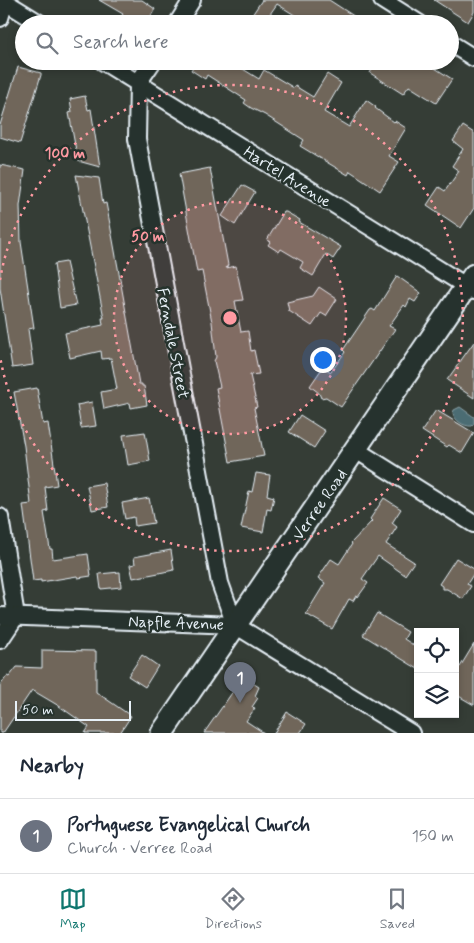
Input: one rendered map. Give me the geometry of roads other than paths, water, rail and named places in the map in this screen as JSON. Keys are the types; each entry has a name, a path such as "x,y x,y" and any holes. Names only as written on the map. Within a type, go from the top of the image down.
{"main road":[{"name":"Verree Road","path":"162,733 471,284"}],"street":[{"path":"183,15 192,0"},
{"path":"382,0 406,15"},
{"path":"0,18 3,1 26,15"},
{"path":"459,49 474,58"},
{"name":"Hartel Avenue","path":"117,70 471,284"},
{"path":"138,83 146,70"},
{"name":"Ferndale Street","path":"138,83 137,139 152,226 220,583 235,625"},
{"path":"356,450 474,524"},
{"path":"0,517 8,616 0,640"},
{"name":"Napfle Avenue","path":"8,616 235,625 411,733"}],"water":[{"path":"460,407 474,417 474,424 472,426 463,424 455,418 454,410"}],"place":[{"name":"Portuguese Evangelical Church","path":"240,703"}]}
